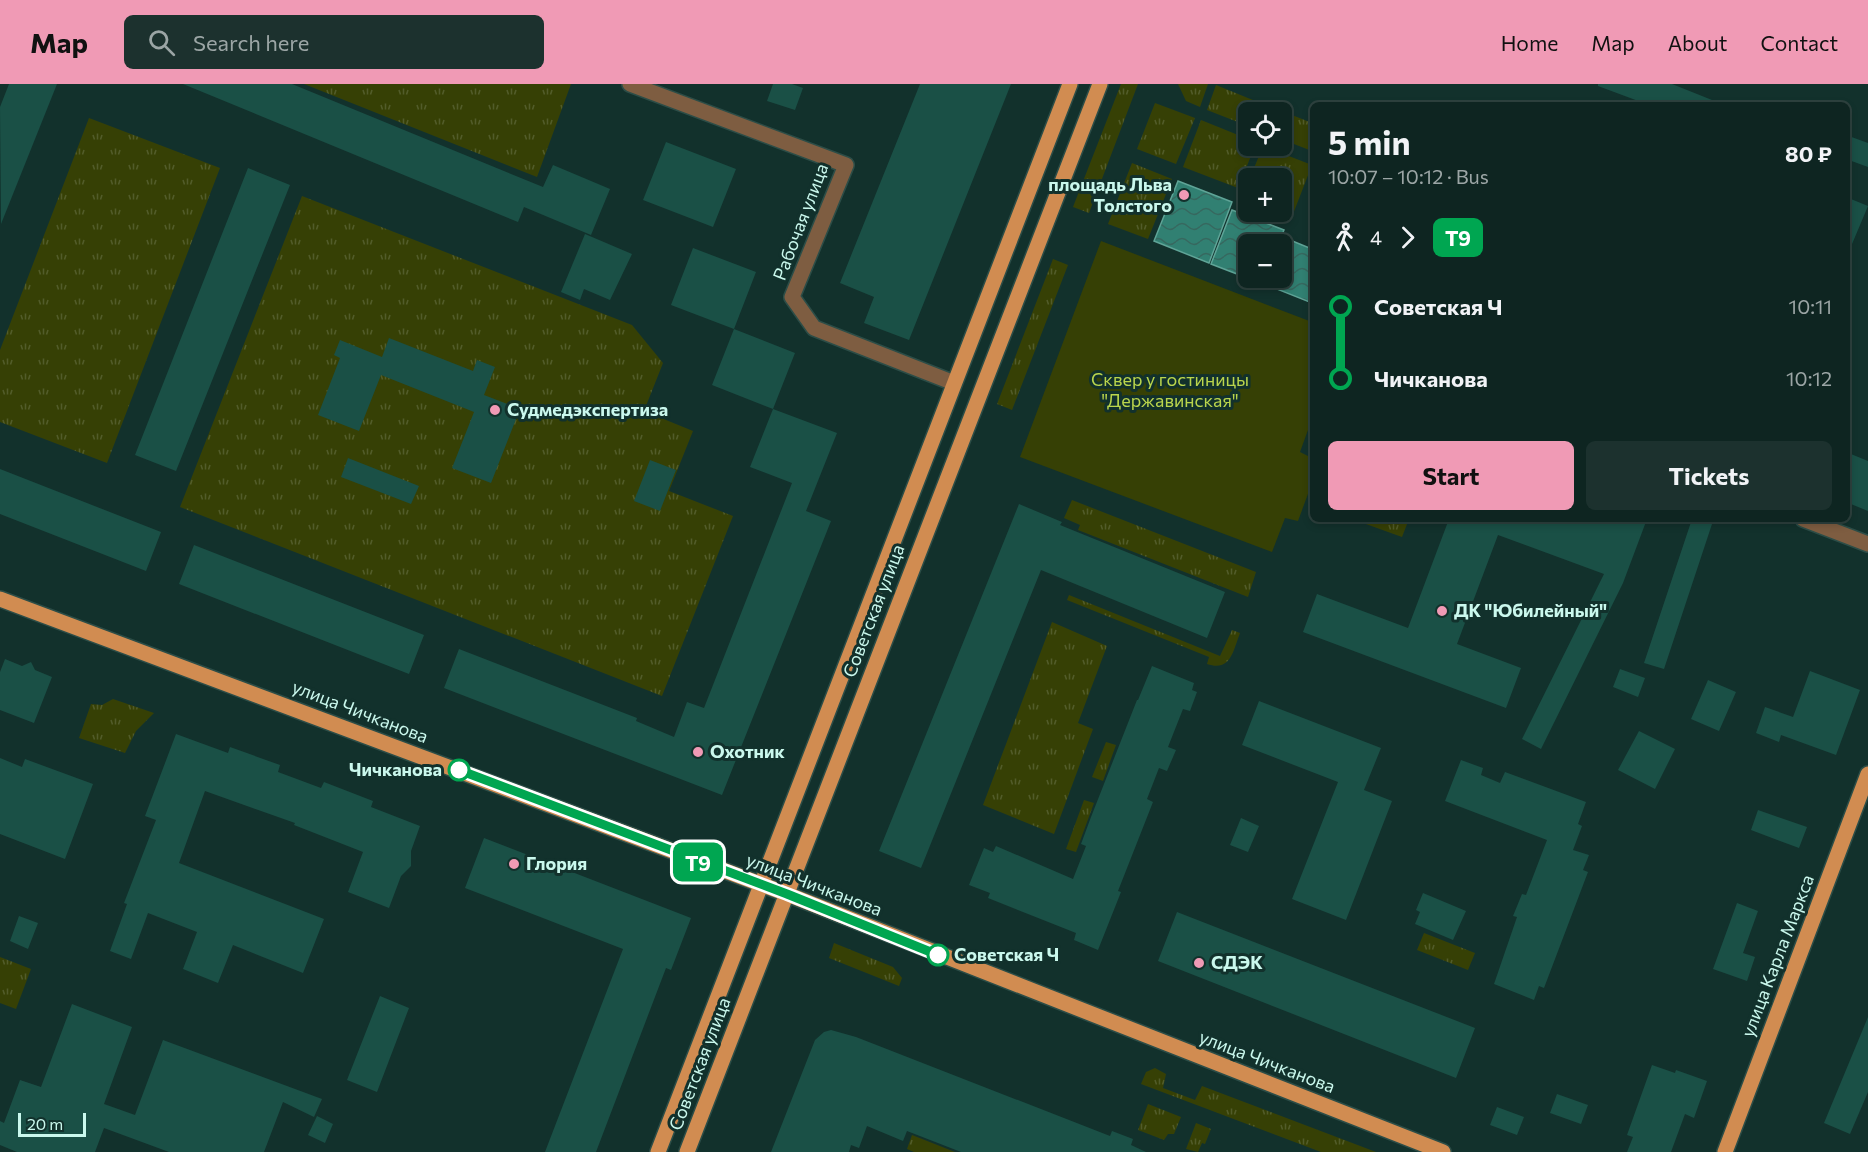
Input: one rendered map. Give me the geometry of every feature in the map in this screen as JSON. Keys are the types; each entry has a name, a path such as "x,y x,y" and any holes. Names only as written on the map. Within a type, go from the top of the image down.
{"main road":[{"path":"658,1152 1071,84"},
{"name":"Советская улица","path":"687,1152 1100,84"},
{"name":"улица Чичканова","path":"0,598 787,894 1443,1152"},
{"name":"улица Карла Маркса","path":"1725,1152 1868,774"}],"street":[{"name":"Рабочая улица","path":"630,84 846,165 792,297 814,328 954,383"},
{"path":"1811,522 1868,544"}],"green space":[{"path":"304,84 571,84 537,177"},
{"path":"1121,84 1138,84 1089,213 1073,207"},
{"path":"1178,84 1208,84 1200,107 1186,101"},
{"path":"1216,85 1258,102 1238,102 1238,122 1207,110"},
{"path":"1155,103 1195,118 1176,164 1137,149"},
{"path":"1292,115 1310,122 1310,150 1292,143"},
{"path":"89,118 220,168 107,463 0,422 0,350"},
{"path":"1201,120 1238,135 1238,156 1251,156 1246,168 1238,168 1238,188 1183,167"},
{"path":"1259,156 1289,156 1310,164 1310,170 1293,214 1292,168 1254,168"},
{"path":"1132,163 1172,179 1148,239 1108,224"},
{"path":"302,196 632,325 663,363 644,411 693,431 669,491 733,516 662,696 180,507"},
{"name":"Сквер у гостиницы \"Державинская\"","path":"1101,241 1310,321 1310,424 1300,452 1310,457 1310,488 1298,521 1285,518 1272,552 1020,457"},
{"path":"1053,259 1068,265 1012,410 997,404"},
{"path":"1072,500 1256,572 1248,597 1078,530 1080,525 1064,518"},
{"path":"1360,522 1408,522 1402,537"},
{"path":"1069,595 1220,656 1232,630 1240,633 1230,658 1221,665 1215,666 1207,664 1209,657 1067,600"},
{"path":"1052,622 1107,646 1078,723 1093,729 1054,834 983,805"},
{"path":"113,699 154,713 136,731 125,753 79,738 91,704 102,705"},
{"path":"1106,742 1116,745 1103,781 1092,777"},
{"path":"1084,800 1094,803 1076,852 1066,849"},
{"path":"1424,933 1475,953 1468,970 1417,950"},
{"path":"834,943 893,967 902,978 899,986 829,958"},
{"path":"0,957 31,969 16,1009 0,1003"},
{"path":"1155,1068 1166,1074 1163,1088 1195,1100 1202,1086 1376,1152 1321,1152 1141,1084 1146,1072"},
{"path":"1148,1104 1181,1117 1174,1134 1168,1134 1164,1140 1138,1130"},
{"path":"1196,1123 1211,1129 1205,1144 1202,1143 1198,1152 1186,1149"},
{"path":"912,1135 955,1152 914,1152 907,1149"}],"water":[{"path":"1178,181 1232,202 1209,263 1154,241"},
{"path":"1232,210 1238,212 1238,222 1263,222 1284,230 1282,234 1238,234 1238,274 1211,264"},
{"path":"1292,241 1310,248 1310,302 1274,288 1292,288"}],"building":[{"path":"9,84 57,84 1,224 0,107"},
{"path":"183,84 292,84 543,187 553,165 610,189 591,235 524,207 518,222"},
{"path":"773,84 792,84 803,88 795,110 767,101"},
{"path":"920,84 1011,84 909,340 864,323 874,297 840,283"},
{"path":"1598,84 1672,84 1717,102 1641,102 1598,86"},
{"path":"1850,136 1868,143 1868,167 1850,160"},
{"path":"666,142 736,169 713,227 643,200"},
{"path":"248,168 290,185 176,471 135,455"},
{"path":"1850,199 1868,206 1850,249"},
{"path":"585,234 632,254 610,300 584,289 580,300 561,292"},
{"path":"693,248 756,272 734,329 671,305"},
{"path":"734,329 795,353 773,409 712,385"},
{"name":"Судмедэкспертиза","path":"389,338 473,371 477,360 495,367 484,395 520,409 491,483 452,468 474,412 381,375 359,431 318,415 340,358 334,355 340,340 382,357"},
{"path":"773,409 837,433 806,511 831,521 722,795 444,688 459,649 637,718 636,721 674,737 687,702 704,708 792,483 750,467"},
{"path":"1850,454 1868,461 1868,511 1850,504"},
{"path":"348,458 419,486 411,504 341,477"},
{"path":"650,460 676,470 660,511 634,501"},
{"path":"0,469 161,532 146,571 0,514"},
{"path":"1019,504 1062,522 1060,525 1225,592 1207,638 1041,570 921,868 879,851"},
{"name":"ДК \"Юбилейный\"","path":"1448,522 1646,522 1623,583 1541,749 1522,739 1604,574 1498,535 1457,644 1521,668 1506,708 1303,632 1317,594 1408,628"},
{"path":"1691,522 1712,524 1664,669 1644,663"},
{"path":"194,545 424,635 409,674 179,584"},
{"path":"5,659 22,666 31,662 35,670 52,677 34,723 0,710 0,672"},
{"path":"1152,666 1194,683 1192,690 1197,692 1190,711 1183,709 1168,747 1176,750 1167,771 1159,768 1147,799 1153,802 1118,891 1121,892 1098,950 1074,940 1076,933 988,898 990,893 969,885 984,848 993,852 996,846 1073,879 1086,846 1081,844 1091,817"},
{"path":"1620,669 1645,678 1638,697 1613,687"},
{"path":"1810,671 1860,690 1836,755 1781,735 1779,742 1756,733 1765,707 1793,717"},
{"path":"1708,680 1736,692 1719,731 1691,719"},
{"path":"1259,701 1381,748 1364,790 1392,801 1346,920 1292,899 1338,782 1242,745"},
{"path":"1639,731 1675,749 1655,789 1618,770"},
{"path":"176,734 228,753 230,747 280,765 278,772 321,788 324,782 373,801 371,807 420,826 411,851 411,866 401,876 389,908 348,892 363,852 294,825 295,823 205,791 179,863 324,919 303,973 233,945 218,983 183,969 197,932 148,913 131,959 110,951 127,904 124,903 156,820 145,816"},
{"path":"0,758 22,767 25,759 93,784 65,859 0,834"},
{"path":"1461,760 1483,768 1481,775 1500,783 1505,772 1586,802 1578,824 1582,826 1573,850 1589,855 1583,870 1588,872 1544,988 1539,986 1534,1000 1494,984 1517,917 1513,916 1522,894 1526,895 1547,840 1445,801"},
{"path":"1758,810 1807,827 1799,848 1751,830"},
{"path":"1241,818 1259,826 1248,852 1230,845"},
{"path":"484,838 691,918 671,970 666,968 596,1152 545,1152 623,949 465,888"},
{"path":"1423,893 1466,911 1453,940 1415,924 1420,912 1416,910"},
{"path":"1737,903 1758,911 1743,953 1755,957 1747,981 1713,969"},
{"path":"1177,912 1475,1028 1456,1078 1158,961"},
{"path":"19,916 38,923 28,949 10,941"},
{"path":"380,996 409,1008 377,1092 347,1080"},
{"path":"72,1004 132,1027 104,1104 135,1115 163,1040 322,1099 314,1117 283,1102 264,1152 169,1152 104,1128 95,1152 17,1152 0,1145 0,1121 4,1123 20,1080 41,1087"},
{"path":"1868,1017 1868,1092 1850,1134 1824,1123"},
{"path":"831,1030 856,1037 1110,1136 1112,1131 1133,1139 1131,1145 1146,1152 961,1152 907,1131 903,1141 867,1126 859,1148 851,1145 849,1152 771,1152 815,1040 824,1032"},
{"path":"1652,1065 1675,1073 1676,1070 1707,1081 1694,1118 1685,1114 1671,1152 1627,1152 1633,1137 1627,1135"},
{"path":"1557,1094 1588,1105 1581,1124 1550,1113"},
{"path":"1497,1107 1524,1117 1517,1135 1490,1125"},
{"path":"317,1116 333,1124 325,1143 308,1135"}],"bus line":[{"name":"Т9","path":"459,770 787,894 938,955"}],"place":[{"name":"площадь Льва Толстого","path":"1184,195"},
{"name":"Судмедэкспертиза","path":"495,410"},
{"name":"ДК \"Юбилейный\"","path":"1442,611"},
{"name":"Охотник","path":"698,752"},
{"name":"Чичканова","path":"459,770"},
{"name":"Глория","path":"514,864"},
{"name":"Советская Ч","path":"938,955"},
{"name":"СДЭК","path":"1199,963"}]}
